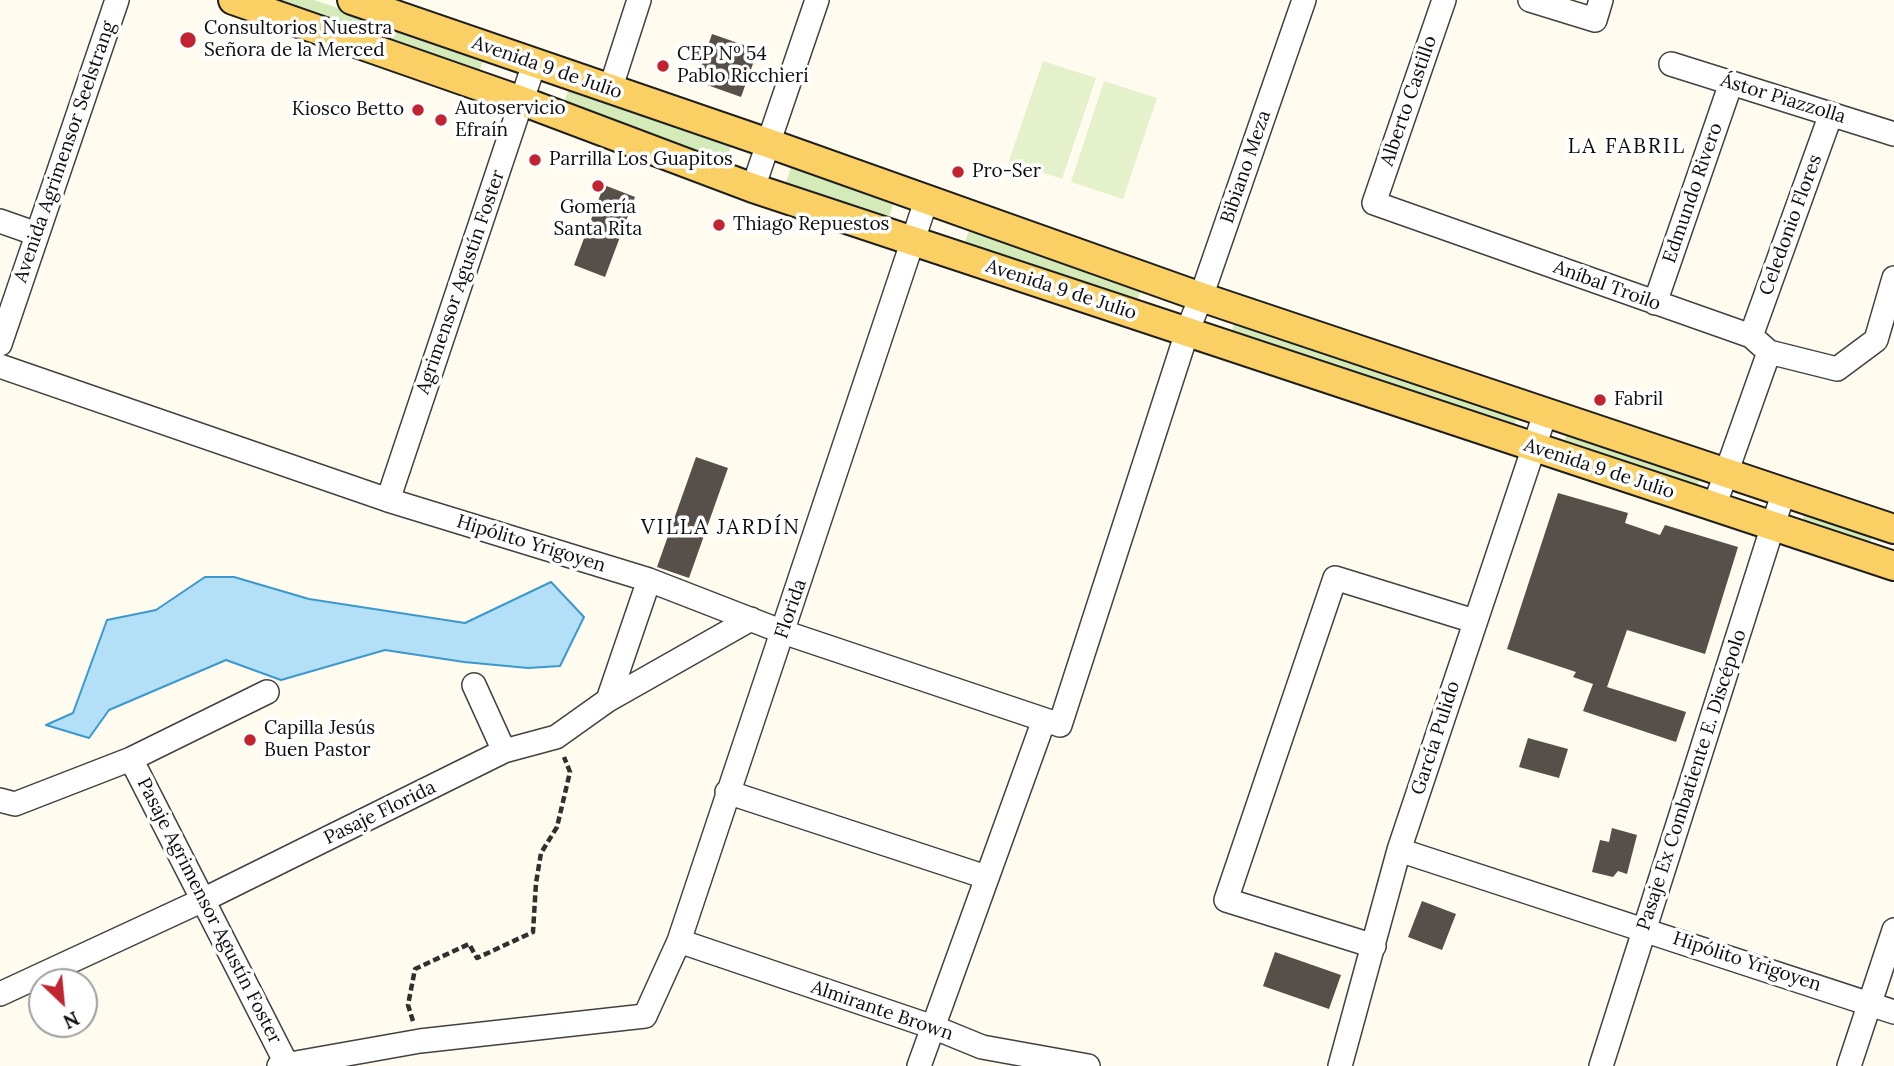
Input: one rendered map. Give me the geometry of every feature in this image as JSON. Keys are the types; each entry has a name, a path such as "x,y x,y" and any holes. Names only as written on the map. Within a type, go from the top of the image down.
{"main road":[{"name":"Avenida 9 de Julio","path":"233,0 522,101 753,188 1894,566"},
{"name":"Avenida 9 de Julio","path":"352,0 927,198 1201,297 1894,529"}],"street":[{"name":"Avenida Agrimensor Seelstrang","path":"0,344 117,0"},
{"path":"610,90 639,0"},
{"path":"753,188 817,0"},
{"name":"Bibiano Meza","path":"919,1066 986,877 1052,723 1304,0"},
{"name":"Alberto Castillo","path":"1374,203 1444,0"},
{"path":"1530,0 1598,10"},
{"name":"Agrimensor Agustín Foster","path":"388,500 534,64"},
{"name":"Ástor Piazzolla","path":"1671,64 1894,134"},
{"name":"Edmundo Rivero","path":"1655,303 1731,83"},
{"name":"Celedonio Flores","path":"1751,336 1831,114"},
{"name":"Florida","path":"420,1041 645,1016 679,941 927,198"},
{"name":"Aníbal Troilo","path":"1374,203 1751,336 1769,352 1837,369 1876,340 1894,278"},
{"path":"0,221 37,234"},
{"path":"1714,507 1769,352"},
{"name":"Hipólito Yrigoyen","path":"0,366 388,500 649,580 783,632 1052,723"},
{"name":"García Pulido","path":"1340,1066 1399,850 1545,414"},
{"name":"Pasaje Ex Combatiente E. Discépolo","path":"1601,1066 1783,494"},
{"path":"1374,946 1226,900 1335,578 1474,621"},
{"path":"608,700 649,580"},
{"name":"Pasaje Florida","path":"0,994 203,900 504,751 556,737 608,700 751,619"},
{"path":"474,685 504,751"},
{"path":"0,800 15,804 131,759 267,692"},
{"name":"Pasaje Agrimensor Agustín Foster","path":"131,759 283,1065"},
{"path":"727,792 986,877"},
{"name":"Hipólito Yrigoyen","path":"1399,850 1894,1012"},
{"path":"1849,1066 1894,930"},
{"name":"Almirante Brown","path":"679,941 933,1027 982,1047 1088,1066"},
{"path":"283,1065 420,1041"}],"path":[{"path":"420,1041 408,1005 415,969 469,944 477,958 534,932 536,883 541,853 557,827 570,772 556,737"}],"green space":[{"path":"267,0 314,0 484,58 479,72"},
{"path":"1043,61 1096,78 1062,179 1009,161"},
{"path":"1104,81 1157,98 1123,199 1071,182"},
{"path":"568,91 731,147 726,161 563,106"},
{"path":"791,167 894,202 889,217 786,182"},
{"path":"970,228 1142,286 1137,301 965,242"},
{"path":"1236,318 1518,414 1513,429 1231,333"},
{"path":"1567,431 1701,476 1697,486 1565,440"},
{"path":"1805,511 1874,535 1869,543 1802,523"}],"water":[{"path":"205,577 234,577 309,599 465,623 551,582 584,617 560,666 528,668 385,650 281,680 226,660 109,710 89,738 46,725 73,713 107,620 156,610"}],"building":[{"path":"712,34 758,50 741,97 696,81"},
{"path":"604,185 635,197 605,277 574,265"},
{"path":"696,457 728,468 689,578 657,567"},
{"path":"1558,493 1628,513 1625,523 1660,535 1665,525 1738,547 1705,654 1627,630 1607,687 1686,712 1676,742 1583,711 1593,684 1573,677 1576,672 1507,649"},
{"path":"1528,738 1568,749 1559,778 1519,767"},
{"path":"1612,828 1637,835 1627,874 1618,871 1613,877 1592,872 1600,840 1609,842"},
{"path":"1422,901 1456,914 1442,950 1408,937"},
{"path":"1275,952 1341,975 1329,1009 1263,986"}],"place":[{"name":"Consultorios Nuestra Señora de la Merced","path":"188,40"},
{"name":"CEP Nº 54 Pablo Ricchieri","path":"663,66"},
{"name":"Kiosco Betto","path":"418,110"},
{"name":"Autoservicio Efraín","path":"441,120"},
{"name":"Parrilla Los Guapitos","path":"535,160"},
{"name":"Pro-Ser","path":"958,172"},
{"name":"Gomería Santa Rita","path":"598,186"},
{"name":"Thiago Repuestos","path":"719,225"},
{"name":"Fabril","path":"1600,400"},
{"name":"Capilla Jesús Buen Pastor","path":"250,740"}],"district":[{"name":"LA FABRIL","path":"1627,147"},
{"name":"VILLA JARDÍN","path":"721,528"}]}
